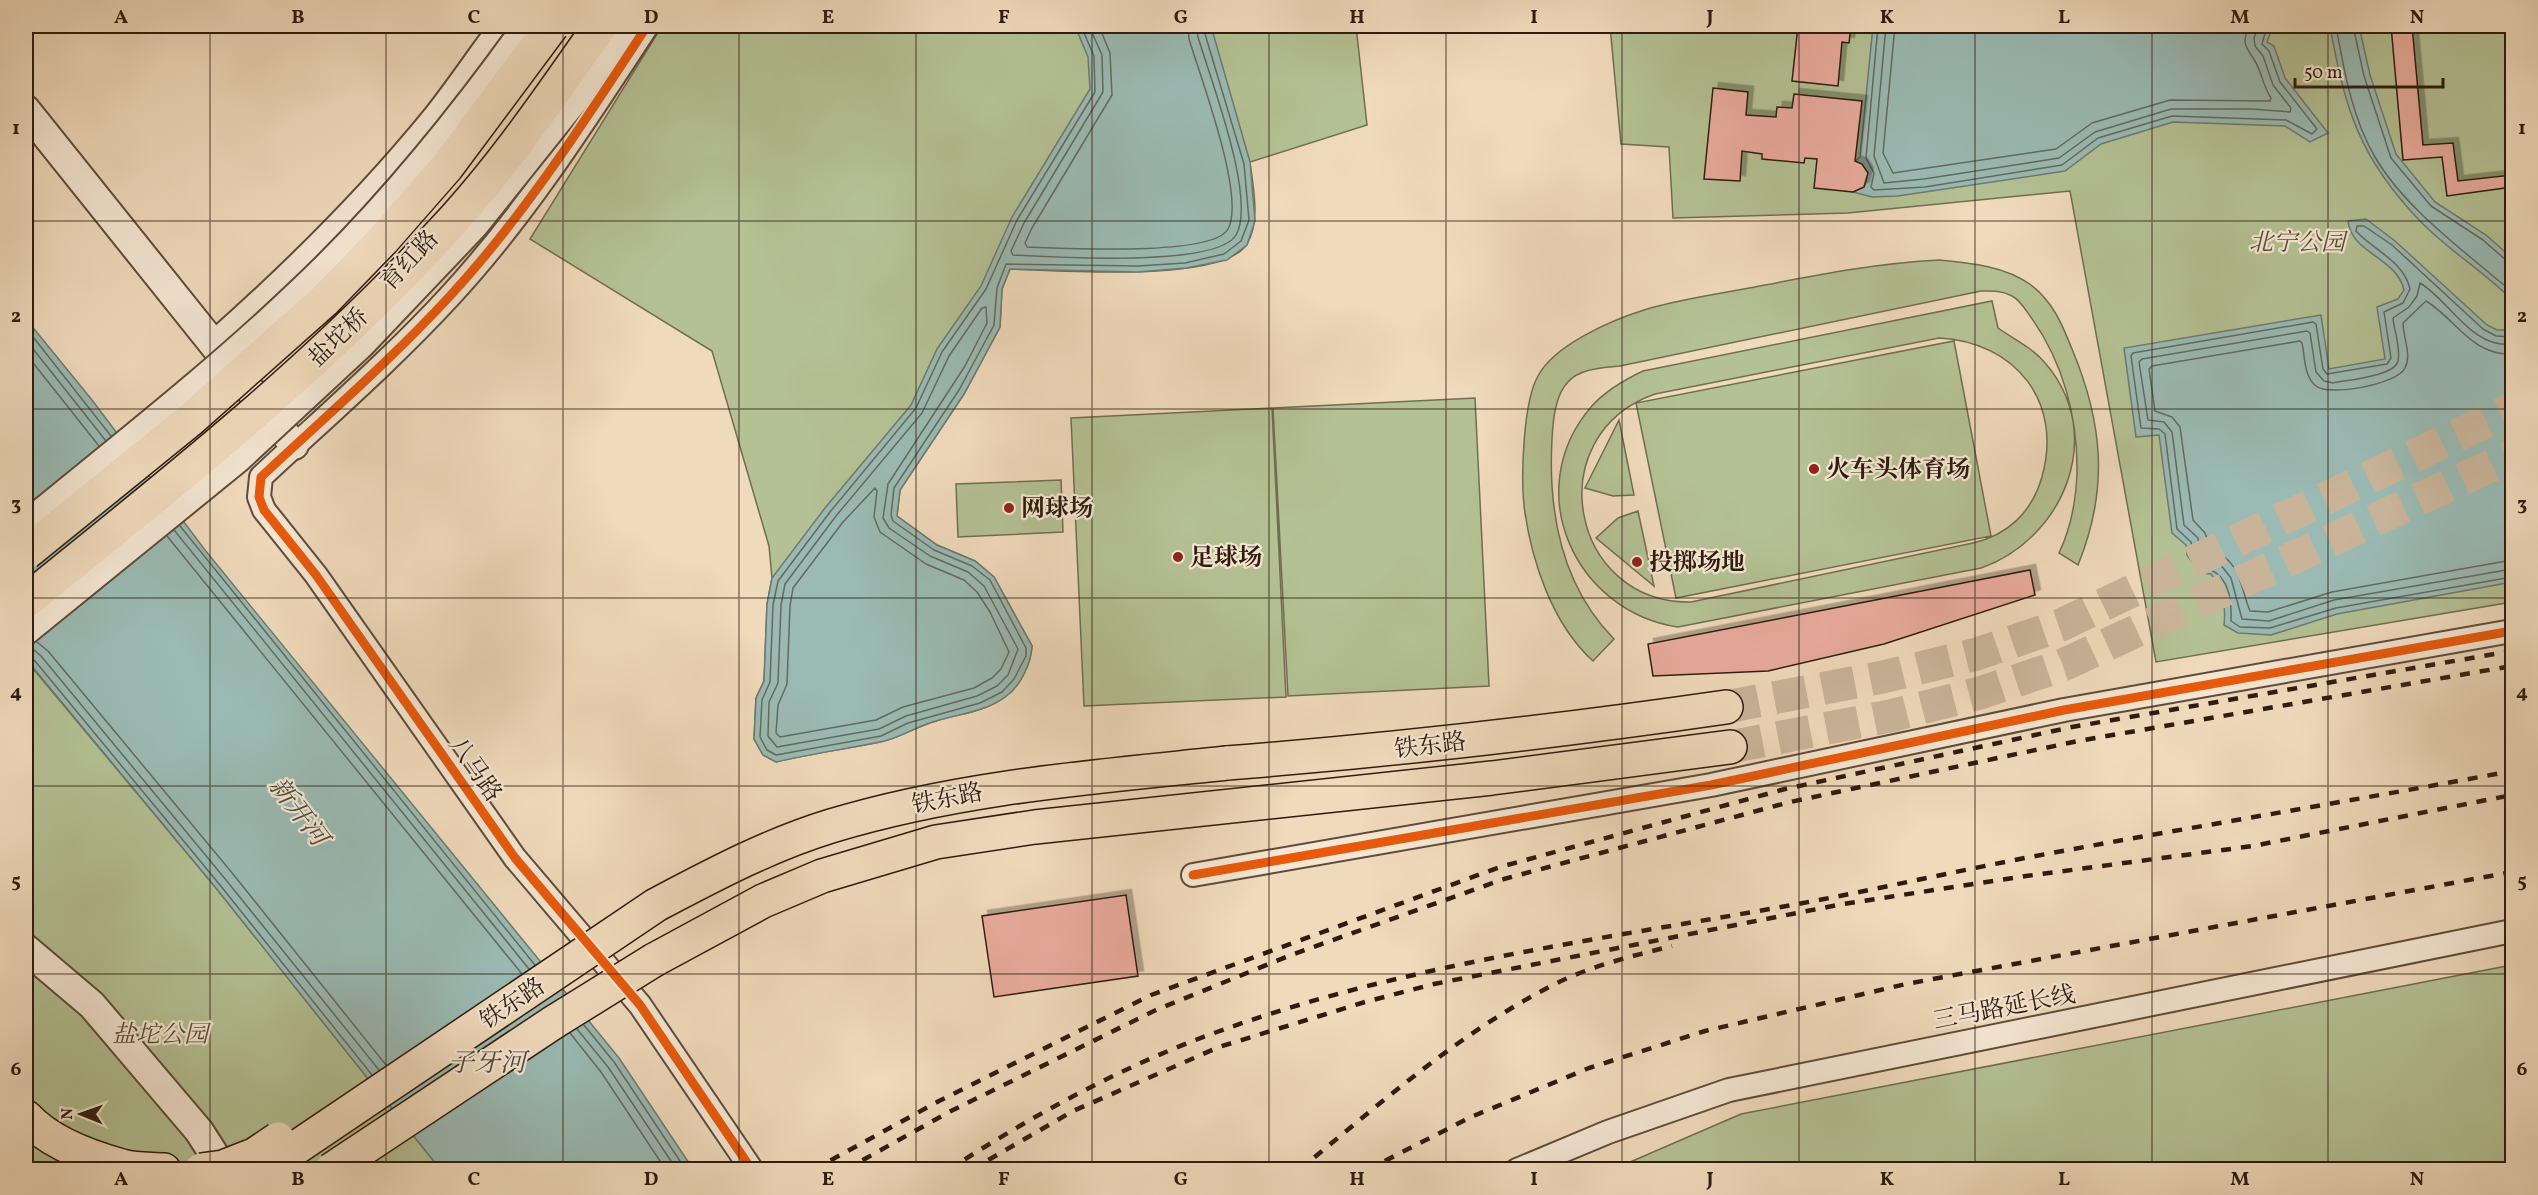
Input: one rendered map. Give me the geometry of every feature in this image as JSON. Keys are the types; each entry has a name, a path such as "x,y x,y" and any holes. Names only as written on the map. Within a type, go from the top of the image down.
{"highway":[{"name":"盐坨桥","path":"26,553 190,420 324,301 383,240 447,167 552,26"},
{"name":"盐坨桥","path":"26,601 275,397 399,277 444,230 537,117 600,26"},
{"name":"铁东路","path":"201,1170 250,1164 530,971 724,869 829,827 890,810 978,791 1227,763 1362,753 1726,707"},
{"name":"铁东路","path":"331,1170 554,1022 706,929 822,876 884,856 981,834 1503,777 1730,747"},
{"path":"366,1170 551,1045 654,960"},
{"path":"26,1117 34,1126 75,1149 123,1167 164,1170"}],"street":[{"path":"213,343 262,300 322,241 433,117 501,26"},
{"path":"26,522 166,407 304,285 409,175 524,26"},
{"name":"育红路","path":"26,634 239,461 363,346 477,226 577,101 627,26"},
{"name":"八马路","path":"647,26 525,206 449,297 348,397 261,477 259,497 264,510 316,575 515,858 640,1005 752,1170"},
{"path":"26,110 294,446"},
{"path":"262,300 348,397"},
{"path":"1194,875 1711,785 2064,710 2512,631"},
{"name":"三马路延长线","path":"1517,1170 1608,1132 1729,1090 2512,931"},
{"path":"26,949 92,1005 199,1131 224,1170"}],"green space":[{"path":"662,26 1356,26 1367,125 1250,162 1255,204 1254,225 1247,244 1231,257 1206,265 1173,270 1098,272 1010,269 1002,289 1000,327 964,394 900,490 897,516 937,545 975,561 994,577 1032,646 1027,667 1020,681 1010,693 997,702 929,723 887,740 776,762 763,755 754,739 756,698 764,681 767,604 772,578 769,546 712,351 530,239"},
{"name":"北宁公园","path":"1610,26 2512,26 2512,602 2156,662 2070,191 1848,213 1673,218 1669,147 1621,144"},
{"path":"1940,260 1987,266 2021,279 2045,299 2056,314 2064,331 2090,403 2096,430 2098,456 2098,483 2094,510 2078,565 2059,553 2072,514 2077,473 2075,432 2060,371 2042,333 2020,302 2004,293 1981,291 1592,370 1573,377 1564,387 1557,401 1551,466 1556,520 1570,571 1581,595 1596,618 1614,639 1593,661 1566,629 1555,610 1538,569 1527,527 1523,477 1526,421 1533,388 1546,365 1570,344 1585,335 1616,320 1658,306 1847,270"},
{"name":"火车头体育场","path":"1992,301 1998,328 2041,358 2064,392 2073,422 2074,453 2067,482 2054,510 2034,534 2010,554 1981,568 1678,627 1641,616 1611,598 1586,572 1569,542 1560,509 1560,474 1570,440 1596,401 1615,386 1643,371","holes":["1939,338 1966,342 1991,351 2011,364 2027,381 2039,401 2046,424 2047,450 2038,490 2025,511 2008,528 1973,543 1691,602 1650,595 1618,576 1596,548 1584,514 1583,478 1594,444 1618,415 1655,394"]},
{"name":"火车头体育场","path":"1954,341 1991,536 1676,598 1636,403"},
{"name":"足球场","path":"1475,398 1489,686 1288,696 1273,408"},
{"name":"足球场","path":"1272,408 1286,697 1084,706 1071,418"},
{"name":"投掷场地","path":"1619,420 1634,495 1613,496 1585,488"},
{"name":"网球场","path":"1061,480 1063,532 958,537 956,484"},
{"name":"投掷场地","path":"1638,511 1654,586 1596,538 1618,518"},
{"name":"盐坨公园","path":"30,665 216,888 440,1169 26,1170 26,670"},
{"path":"2512,965 2512,1169 1614,1169 1741,1114"}],"water":[{"path":"1075,26 1211,26 1250,162 1255,221 1247,245 1227,260 1186,268 1138,272 1010,269 1002,289 1000,327 964,394 900,490 897,516 937,545 975,561 994,577 1032,646 1024,674 1010,693 997,702 980,709 929,723 887,740 776,762 763,755 754,739 756,698 764,681 767,604 772,578 825,508 911,405 937,349 981,286 1012,217 1090,89 1088,57"},
{"path":"1873,26 2273,26 2267,42 2274,46 2285,78 2328,133 2310,142 2285,126 2173,122 2101,144 2065,171 1898,196 1872,197 1853,192 1864,187 1867,179 1865,169 1855,161 1860,157"},
{"path":"2330,26 2359,26 2370,75 2396,154 2435,202 2486,235 2512,258 2512,300 2432,233 2383,177 2358,132 2349,108"},
{"path":"2366,219 2395,241 2487,325 2497,330 2512,330 2512,582 2337,614 2271,635 2238,633 2224,625 2223,598 2215,580 2211,574 2200,573 2187,555 2186,545 2172,533 2159,435 2136,437 2124,348 2321,315 2329,369 2385,359 2377,307 2398,299 2404,290 2393,270 2357,241 2351,232 2348,221"},
{"name":"子牙河","path":"26,319 92,400 205,550 619,1058 693,1169 440,1169 216,888 26,659"}],"building":[{"path":"1798,26 1851,26 1849,43 1842,42 1838,86 1792,81"},
{"path":"2391,26 2412,26 2423,145 2453,143 2458,181 2512,175 2512,187 2447,196 2442,157 2403,160"},
{"path":"1713,88 1748,92 1746,115 1776,117 1777,107 1792,108 1794,94 1862,101 1855,161 1862,164 1868,173 1864,187 1853,192 1814,188 1817,159 1805,158 1804,163 1762,159 1762,154 1742,151 1740,181 1704,179"},
{"path":"2030,570 2035,595 1884,644 1768,671 1653,676 1648,644"},
{"path":"1126,895 1138,976 994,997 982,916"}],"tunnel":[{"path":"1726,707 1883,677 1977,654 2061,625 2512,409"},
{"path":"1730,747 1890,716 1980,693 2063,665 2512,456"}],"railway":[{"path":"813,1170 939,1101 1151,995 1500,867 1785,789 2072,727 2512,651"},
{"path":"845,1170 949,1112 1156,1010 1291,955 1504,879 1790,802 2078,741 2512,666"},
{"path":"948,1170 1012,1130 1112,1076 1147,1060 1217,1032 1363,987 1512,954 1814,901 2003,862 2512,771"},
{"path":"971,1170 1073,1111 1219,1047 1365,1002 1434,984 1843,904 2026,876 2253,846 2512,795"},
{"path":"1367,1170 1471,1117 1589,1068 1705,1031 1906,984 2512,872"},
{"path":"1299,1170 1422,1070 1486,1024 1520,1003 1583,972 1672,946"}],"cycle path":[{"path":"647,26 554,166 477,266 404,344 261,477 259,497 264,510 316,575 515,858 640,1005 752,1170"},
{"path":"1193,875 1711,785 2064,710 2512,631"}],"place":[{"name":"火车头体育场","path":"1814,469"},
{"name":"网球场","path":"1009,508"},
{"name":"足球场","path":"1178,557"},
{"name":"投掷场地","path":"1637,562"}],"water label":[{"name":"新开河","path":"299,811"}]}
